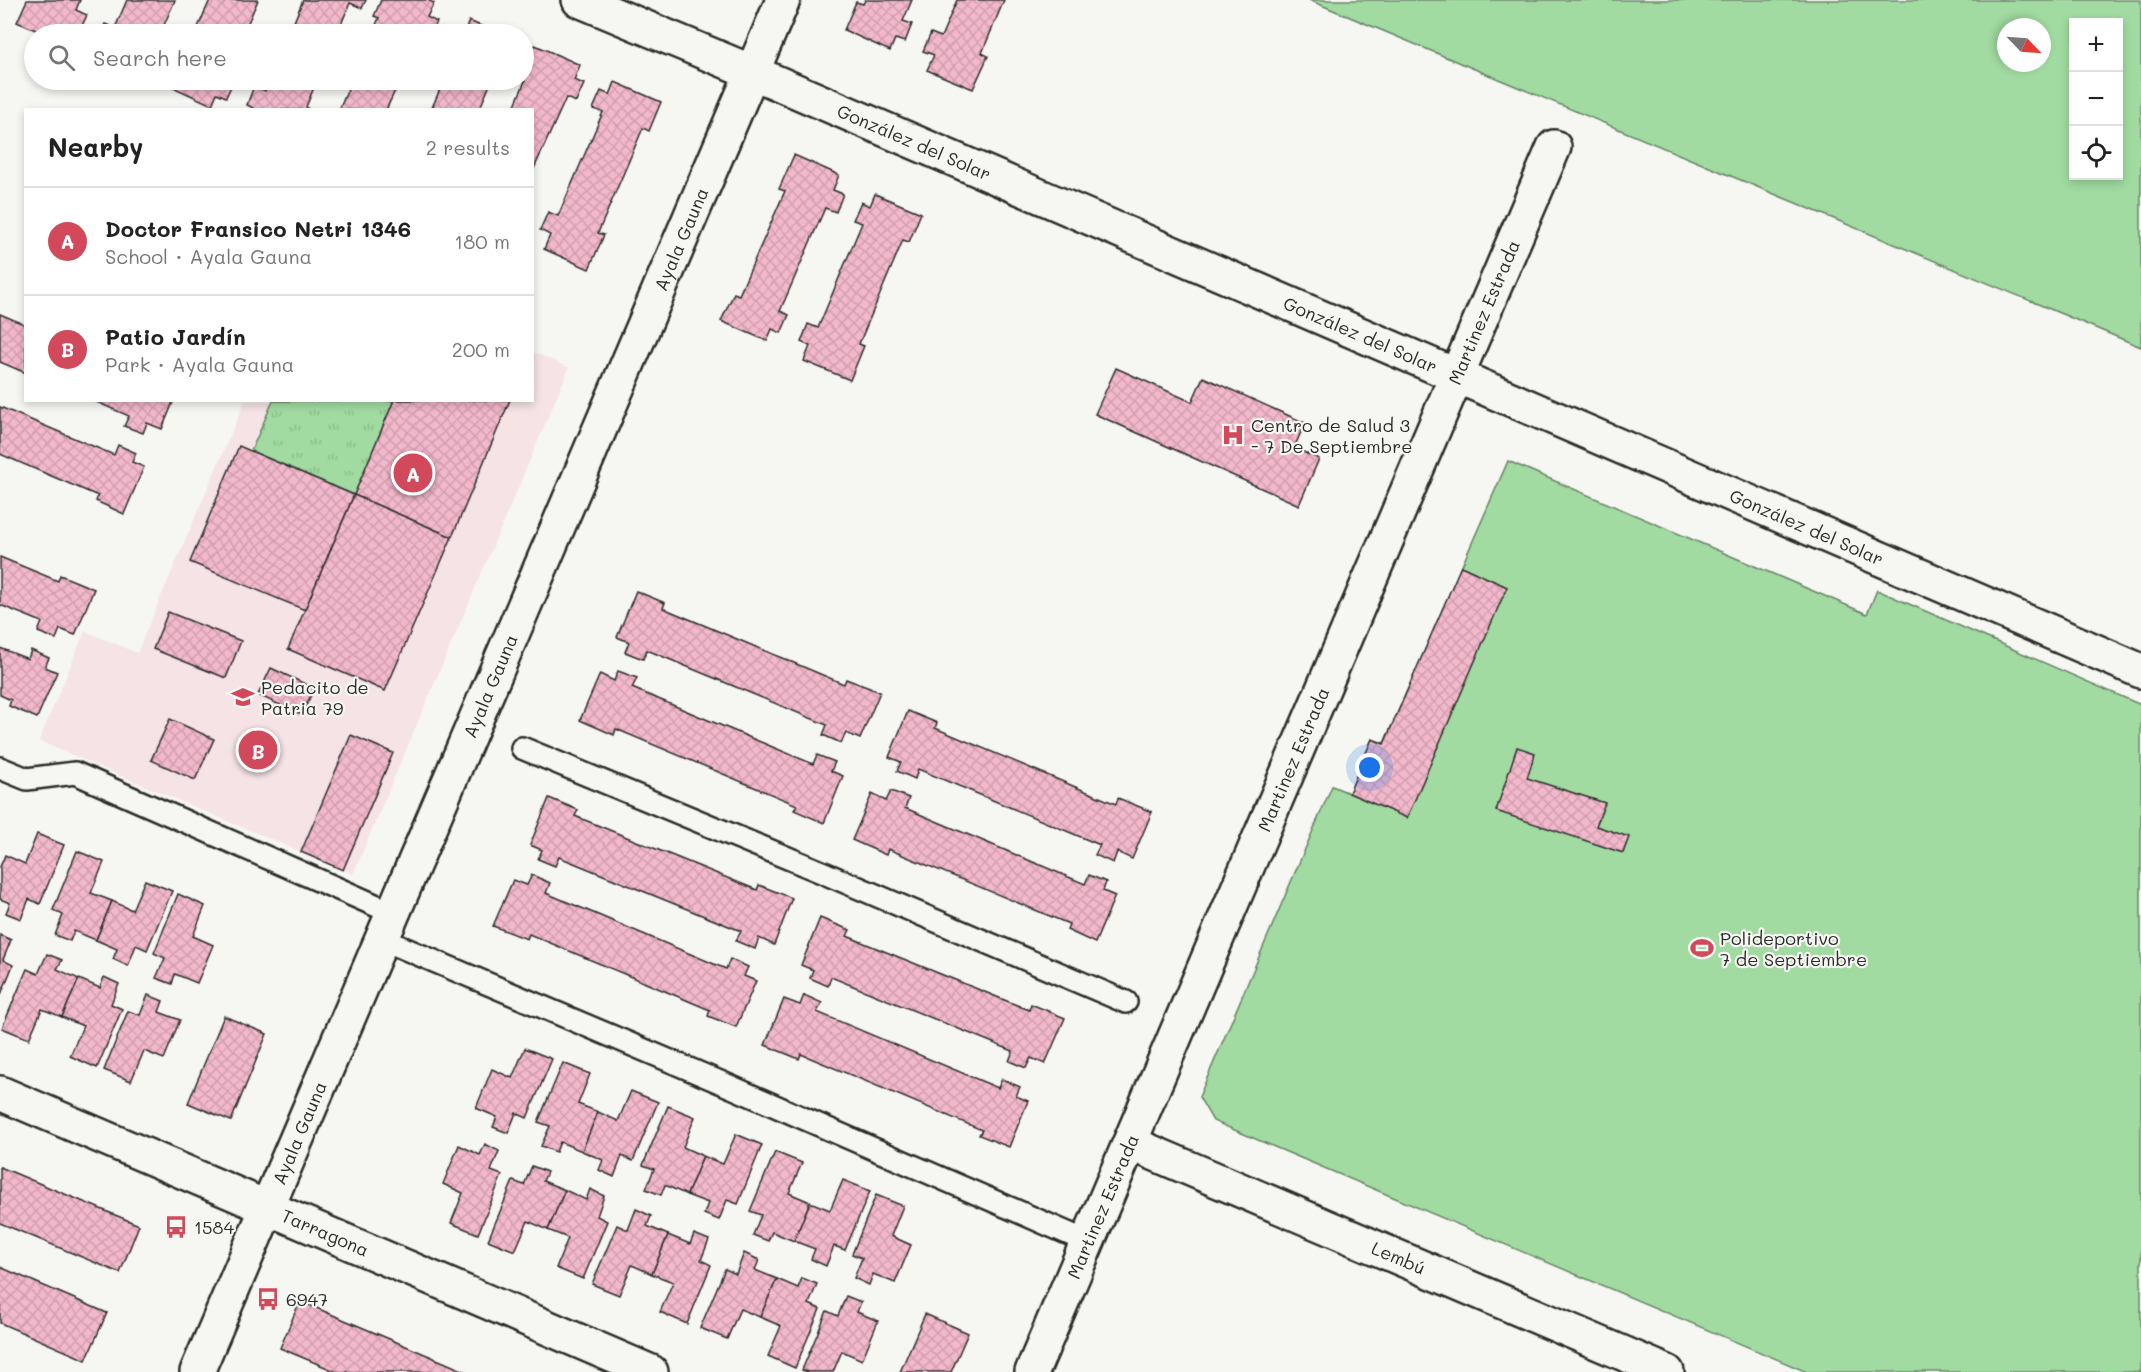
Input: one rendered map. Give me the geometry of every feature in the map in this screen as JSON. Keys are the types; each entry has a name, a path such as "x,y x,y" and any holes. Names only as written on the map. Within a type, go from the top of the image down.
{"street":[{"name":"González del Solar","path":"579,0 752,72 2141,671"},
{"name":"Ayala Gauna","path":"197,1372 783,0"},
{"name":"Martinez Estrada","path":"1032,1372 1554,147"},
{"name":"Tarragona","path":"0,1094 651,1372"},
{"name":"Lembú","path":"1130,1143 1667,1372"}],"lane":[{"path":"522,748 824,873 1126,1002"},
{"path":"0,768 27,779 75,773 388,926 734,1088 1088,1242"}],"shaded area":[{"name":"Pedacito de Patria 79","path":"534,352 569,368 353,874 39,741 85,631 137,653 245,402 534,402"}],"green space":[{"path":"1309,0 2141,0 2141,347"},
{"path":"273,402 394,402 354,495 251,451"},
{"name":"Polideportivo 7 de Septiembre","path":"1508,461 1867,614 1877,590 2141,705 2141,1372 1807,1372 1213,1121 1199,1097 1332,786 1349,793 1372,739 1384,743"}],"building":[{"path":"27,0 80,0 76,10 87,15 83,24 24,25 17,22"},
{"path":"127,0 175,0 164,24 117,24"},
{"path":"210,0 258,0 247,24 199,24"},
{"path":"303,0 366,0 362,8 350,3 341,24 293,24"},
{"path":"381,0 428,0 434,3 427,17 437,22 436,24 376,24 379,18 374,16"},
{"path":"865,0 912,0 903,21 912,24 905,42 895,39 890,51 844,30 856,2 863,4"},
{"path":"957,0 1004,0 982,53 988,56 973,89 927,70 934,55 923,51 931,33 941,37"},
{"path":"535,45 580,65 574,80 584,84 576,102 566,98 534,169 534,108 514,108 521,90 534,90"},
{"path":"615,82 661,102 649,131 643,128 598,233 604,235 589,269 544,249 550,235 540,230 548,212 558,216 603,112 593,109 601,91 610,95"},
{"path":"179,90 229,90 226,97 217,93 212,105"},
{"path":"253,90 313,90 307,108 253,108 247,105"},
{"path":"348,90 395,90 387,108 340,108"},
{"path":"440,90 488,90 480,108 432,108"},
{"path":"794,155 839,175 833,190 843,194 836,212 825,208 780,311 789,315 781,333 772,329 767,341 721,321 734,293 739,295 785,191 779,189"},
{"path":"875,194 921,213 909,242 903,240 859,344 864,346 850,380 804,361 810,346 801,342 808,324 818,328 862,223 853,220 861,202 870,206"},
{"path":"0,314 24,324 24,372 0,362"},
{"path":"1116,368 1192,402 1203,377 1305,423 1294,448 1319,459 1299,505 1095,414"},
{"path":"97,402 173,402 162,429 147,423 143,433 124,426 129,416"},
{"path":"393,402 509,402 452,537 354,495"},
{"path":"0,407 114,455 118,445 136,453 132,462 144,467 124,514 96,501 98,496 0,454"},
{"path":"239,446 354,495 305,610 190,562"},
{"path":"354,495 452,537 385,691 288,649"},
{"path":"0,557 58,581 60,575 94,589 75,635 60,629 56,639 38,632 42,622 0,605"},
{"path":"1461,566 1507,587 1407,818 1349,793 1372,739 1384,744"},
{"path":"636,591 665,603 663,608 844,684 846,679 880,692 860,739 846,733 841,743 823,735 827,725 647,650 643,659 625,652 629,642 617,637"},
{"path":"168,612 241,641 226,678 153,649"},
{"path":"0,648 28,659 31,650 49,658 45,667 57,672 37,718 9,706 11,700 0,695"},
{"path":"271,668 314,688 302,715 258,695"},
{"path":"618,671 637,678 632,688 813,764 817,755 835,762 831,771 843,776 824,823 794,810 797,805 616,729 614,735 580,720 600,674 614,681"},
{"path":"908,711 937,723 935,728 1116,804 1118,798 1152,812 1132,859 1117,852 1113,863 1095,855 1100,845 918,769 915,779 897,771 901,762 889,757"},
{"path":"170,719 214,739 195,780 151,760"},
{"path":"351,735 393,753 343,870 301,852"},
{"path":"1517,747 1535,753 1527,778 1605,803 1596,826 1629,837 1623,853 1496,811"},
{"path":"891,791 909,798 905,808 1085,884 1089,875 1106,882 1103,891 1115,896 1095,943 1067,930 1069,924 888,849 886,855 852,840 872,794 886,801"},
{"path":"549,798 578,810 575,816 757,890 759,885 792,898 774,945 759,938 755,949 736,941 741,931 559,857 555,866 538,859 542,850 530,845"},
{"path":"37,834 64,845 40,904 29,899 21,919 6,913 10,903 0,899 0,867 5,855 25,864"},
{"path":"77,851 104,862 91,893 112,901 96,940 74,931 70,941 55,935 63,915 53,910"},
{"path":"532,875 550,883 546,893 726,969 730,959 748,967 744,976 756,981 736,1027 708,1016 710,1010 529,934 527,939 493,926 513,880 527,885"},
{"path":"145,880 172,891 147,950 136,945 128,966 113,959 117,949 96,940 112,901 132,910"},
{"path":"178,894 205,906 193,936 213,945 197,983 175,974 172,984 156,978 165,958 154,953"},
{"path":"820,918 850,930 847,936 1029,1010 1031,1004 1065,1018 1045,1064 1031,1058 1026,1068 1009,1061 1013,1051 831,977 828,986 810,978 813,970 801,965"},
{"path":"0,935 11,940 3,960 13,965 0,997"},
{"path":"47,954 62,960 57,969 79,979 62,1017 42,1009 29,1039 2,1028 27,969 38,974"},
{"path":"104,977 119,984 111,1004 122,1009 97,1068 70,1056 83,1026 62,1017 79,979 100,988"},
{"path":"148,995 163,1001 159,1012 180,1020 164,1059 144,1051 131,1081 104,1070 128,1011 140,1015"},
{"path":"804,995 822,1003 817,1012 998,1088 1002,1079 1020,1087 1016,1096 1028,1101 1009,1147 979,1135 982,1130 801,1054 799,1059 765,1045 784,999 800,1005"},
{"path":"224,1016 267,1034 231,1121 188,1103"},
{"path":"525,1048 552,1059 527,1118 516,1113 508,1133 493,1127 497,1117 476,1108 492,1069 512,1078"},
{"path":"563,1063 590,1074 578,1104 598,1112 582,1151 560,1142 556,1152 541,1146 550,1126 538,1122"},
{"path":"631,1091 658,1102 633,1161 622,1156 614,1177 599,1170 603,1160 582,1151 598,1112 618,1121"},
{"path":"668,1106 695,1117 683,1147 703,1156 687,1195 665,1185 661,1195 646,1189 654,1169 643,1165"},
{"path":"736,1134 762,1145 738,1204 727,1200 719,1220 704,1214 708,1203 687,1195 703,1156 723,1164"},
{"path":"485,1144 499,1151 491,1171 502,1175 478,1234 451,1223 463,1193 443,1184 459,1145 480,1155"},
{"path":"775,1152 802,1163 789,1193 810,1202 794,1241 772,1232 768,1241 753,1235 761,1215 750,1211"},
{"path":"532,1166 547,1172 543,1181 565,1190 548,1230 528,1221 515,1251 488,1240 513,1181 524,1185"},
{"path":"0,1167 139,1225 120,1273 0,1223"},
{"path":"843,1180 870,1191 845,1250 834,1246 826,1266 811,1259 815,1249 794,1241 810,1202 830,1210"},
{"path":"590,1189 604,1196 597,1216 607,1221 583,1279 556,1268 568,1238 548,1230 565,1190 586,1200"},
{"path":"876,1195 903,1206 891,1236 911,1245 895,1283 873,1274 869,1285 854,1278 862,1258 852,1254"},
{"path":"636,1209 651,1216 647,1226 668,1235 652,1274 632,1265 619,1295 592,1284 617,1225 628,1230"},
{"path":"694,1234 709,1240 701,1260 711,1265 687,1324 660,1312 673,1282 652,1274 668,1235 690,1244"},
{"path":"744,1253 759,1260 755,1270 777,1279 760,1317 740,1309 727,1339 700,1328 725,1269 736,1274"},
{"path":"0,1267 107,1313 86,1360 0,1323"},
{"path":"802,1278 817,1284 809,1304 820,1309 795,1368 768,1356 781,1326 760,1317 777,1279 798,1288"},
{"path":"846,1296 861,1302 857,1312 878,1321 862,1360 842,1351 833,1372 802,1370 827,1311 838,1316"},
{"path":"300,1301 467,1372 337,1372 280,1348"},
{"path":"925,1314 968,1333 951,1372 900,1372"}],"place":[{"name":"Centro de Salud 3 - 7 De Septiembre","path":"1233,435"},
{"name":"Doctor Fransico Netri 1346","path":"413,473"},
{"name":"Pedacito de Patria 79","path":"243,697"},
{"name":"Patio Jardín","path":"258,750"},
{"name":"Polideportivo 7 de Septiembre","path":"1702,948"},
{"name":"1584","path":"176,1227"},
{"name":"6947","path":"268,1299"}]}
